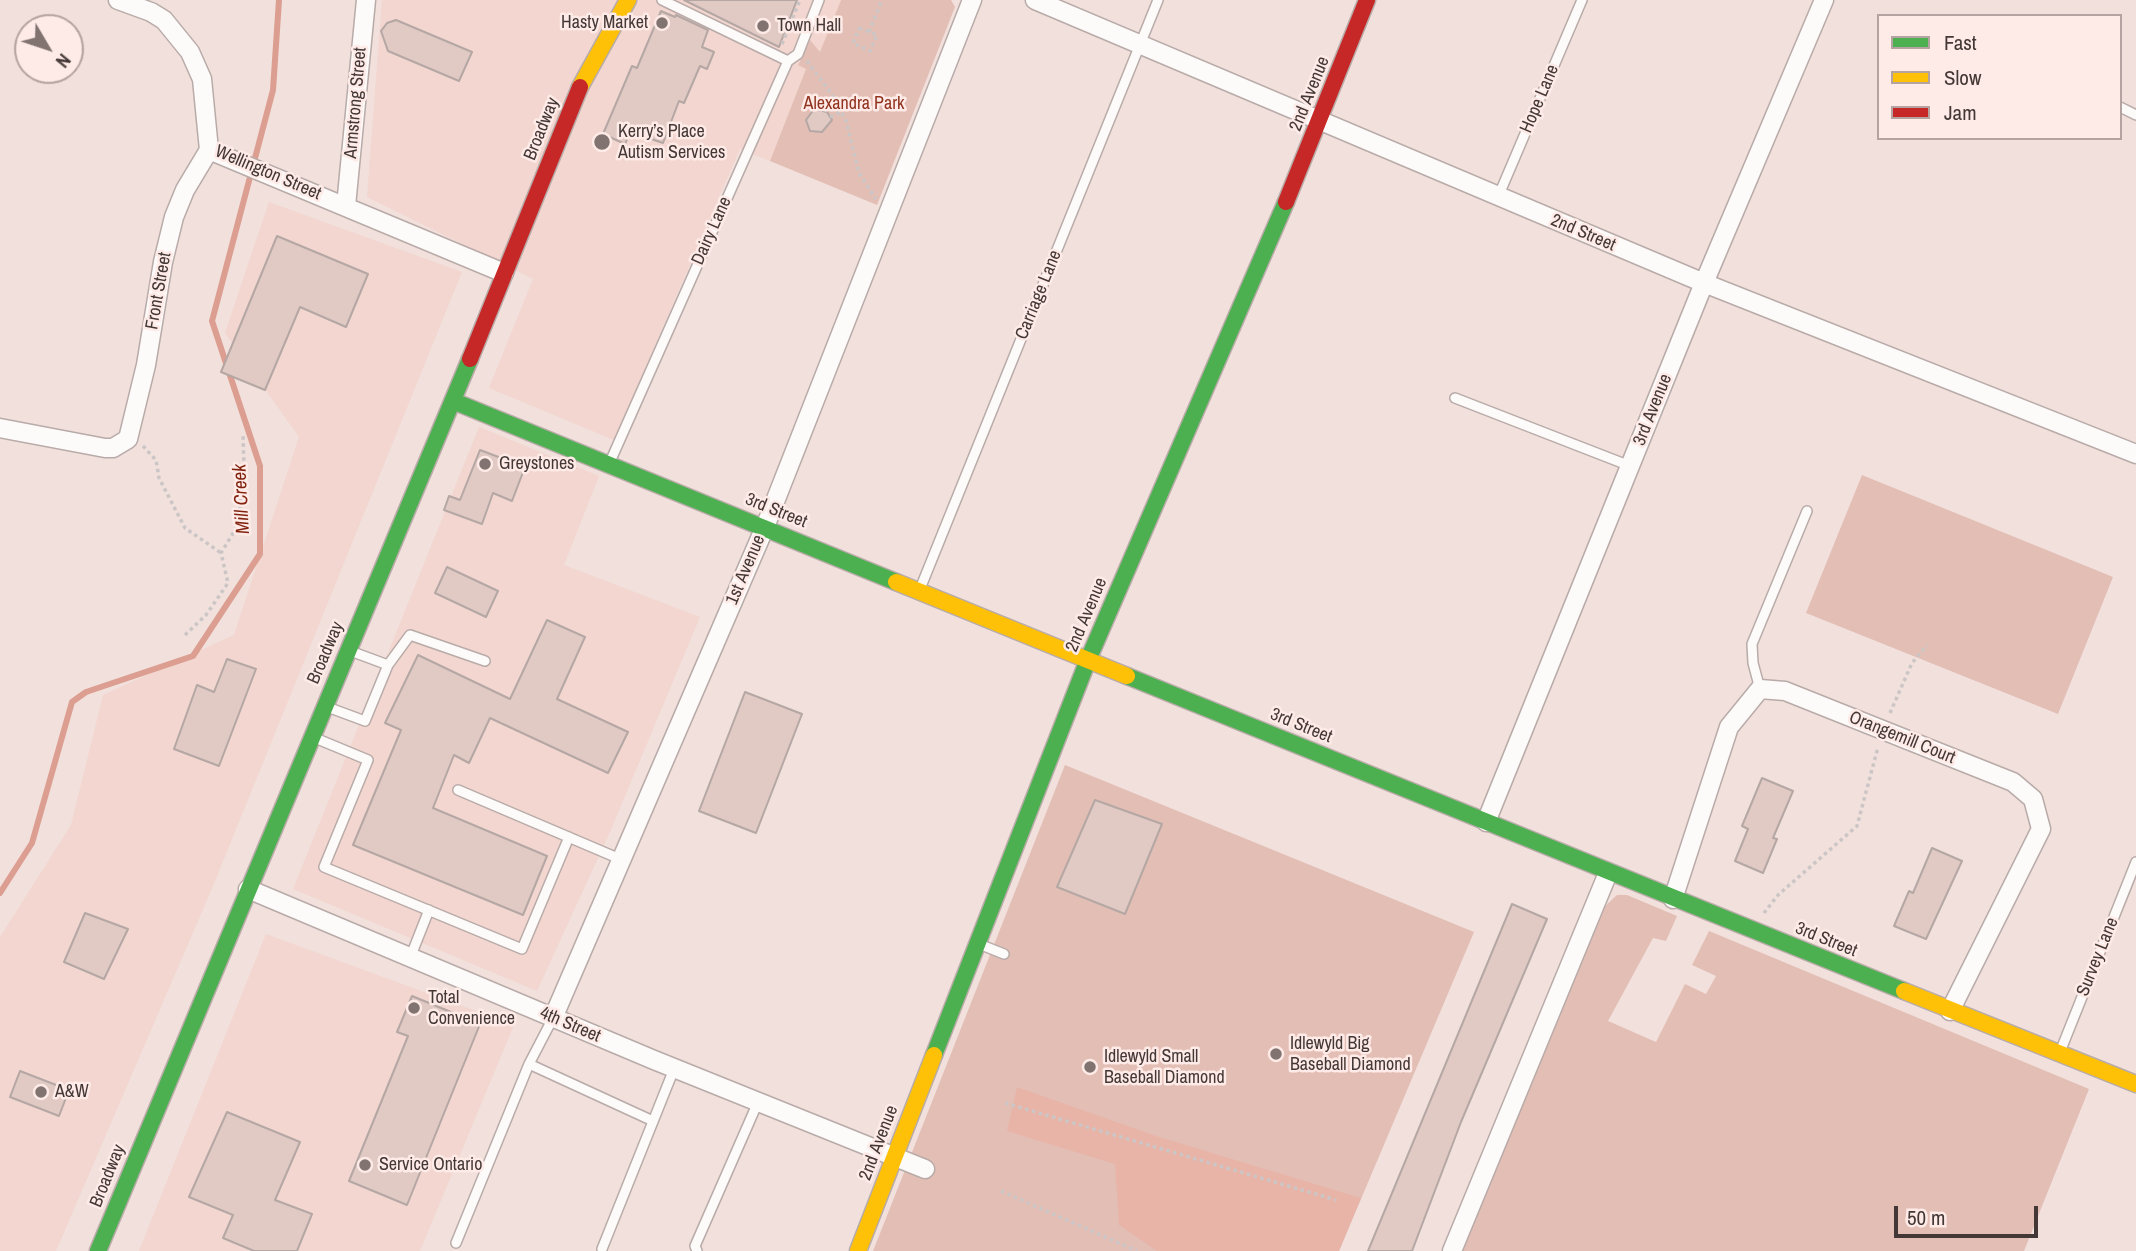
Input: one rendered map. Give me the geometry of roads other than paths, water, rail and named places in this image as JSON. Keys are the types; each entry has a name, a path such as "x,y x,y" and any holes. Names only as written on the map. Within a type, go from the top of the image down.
{"street":[{"name":"Wellington Street","path":"118,0 152,12 164,20 190,52 202,79 209,150 504,273"},
{"name":"Armstrong Street","path":"346,206 366,0"},
{"name":"Broadway","path":"98,1251 453,401 588,69 628,0"},
{"name":"1st Avenue","path":"553,1018 765,527 972,0"},
{"name":"2nd Street","path":"1035,0 1320,123 1704,283 2136,454"},
{"name":"2nd Avenue","path":"858,1251 1088,660 1320,123 1367,0"},
{"name":"3rd Avenue","path":"1486,821 1704,283 1824,0"},
{"name":"Broadway","path":"588,69 601,11"},
{"name":"Front Street","path":"0,428 113,448 128,439 146,365 163,262 174,217 185,190 209,150"},
{"name":"3rd Street","path":"453,401 1608,873 2136,1084"},
{"name":"Orangemill Court","path":"1760,689 1785,691 1883,730 2012,782 2033,799 2041,828 1950,1011"},
{"path":"1673,899 1729,727 1760,689"},
{"path":"1452,1251 1608,873"},
{"name":"4th Street","path":"248,889 674,1069 925,1168"}],"lane":[{"path":"662,0 788,61 798,54 819,0"},
{"name":"Carriage Lane","path":"920,591 1158,0"},
{"name":"Hope Lane","path":"1498,197 1582,0"},
{"name":"Dairy Lane","path":"608,465 788,61"},
{"path":"1455,398 1630,466"},
{"path":"1760,689 1753,663 1752,644 1807,510"},
{"path":"325,706 365,721 388,664 410,635 485,662"},
{"path":"349,650 388,664"},
{"path":"312,737 368,760 324,867 522,949 569,837"},
{"path":"458,790 621,859"},
{"name":"Survey Lane","path":"2060,1053 2136,862"},
{"path":"410,958 429,910"},
{"path":"978,943 1004,954"},
{"path":"456,1243 529,1064 553,1018"},
{"path":"529,1064 653,1121"},
{"path":"602,1249 674,1069"},
{"path":"697,1251 695,1246 758,1102"}],"waterway":[{"name":"Mill Creek","path":"0,893 32,843 72,702 86,692 193,656 260,554 260,466 212,321 273,90 279,0"}],"place":[{"name":"Hasty Market","path":"662,23"},
{"name":"Town Hall","path":"763,26"},
{"name":"Kerry’s Place Autism Services","path":"602,142"},
{"name":"Greystones","path":"485,464"},
{"name":"Total Convenience","path":"414,1008"},
{"name":"Idlewyld Big Baseball Diamond","path":"1276,1054"},
{"name":"Idlewyld Small Baseball Diamond","path":"1090,1067"},
{"name":"A&W","path":"41,1092"},
{"name":"Service Ontario","path":"365,1165"}],"park label":[{"name":"Alexandra Park","path":"854,104"}]}
